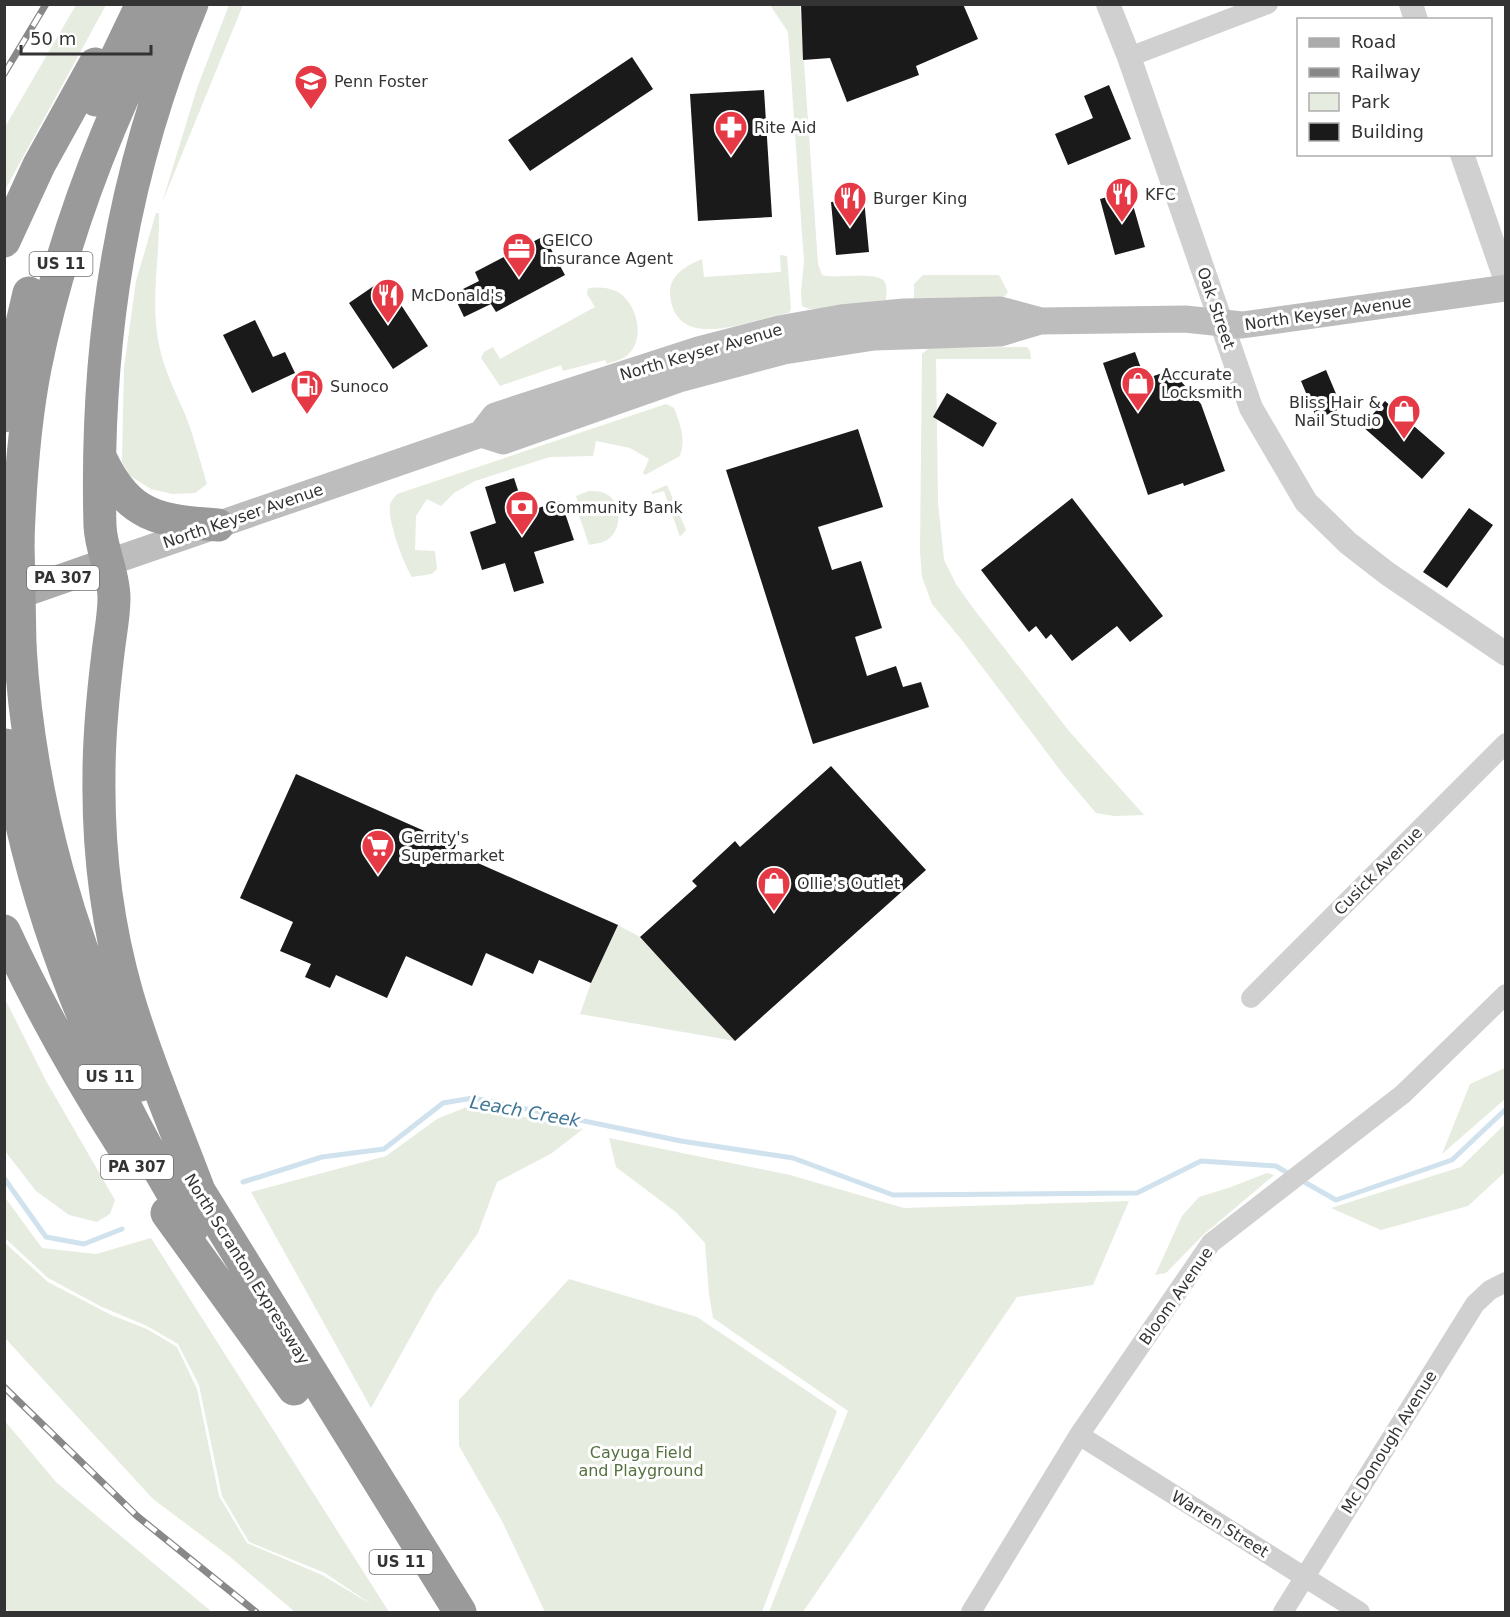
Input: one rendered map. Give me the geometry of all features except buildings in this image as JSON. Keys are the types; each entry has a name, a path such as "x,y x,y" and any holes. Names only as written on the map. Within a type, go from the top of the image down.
{"highway":[{"path":"4,241 61,122 133,4"},
{"name":"US 11","path":"4,416 22,320 48,225 80,136 142,4"},
{"name":"North Scranton Expressway","path":"168,4 139,62 81,198 56,280 35,370 22,462 18,541 22,690 35,776 55,865 83,955 119,1042 158,1120 201,1196 460,1612"},
{"path":"107,563 100,529 100,459 107,327 122,230 151,118 167,67 192,4"},
{"path":"100,459 124,497 154,516 218,525"},
{"name":"PA 307","path":"107,563 114,599 103,699 99,776 102,851 108,901 119,961 128,994 201,1196"},
{"name":"North Scranton Expressway","path":"4,731 21,824 46,916 98,1052 181,1208 432,1612"},
{"name":"PA 307","path":"4,931 41,1007 112,1130 176,1226 294,1389"}],"main road":[{"name":"North Keyser Avenue","path":"4,599 481,434 495,416 698,350 779,329 841,318 924,311 1000,310 1041,321 1185,319 1242,325 1506,288"}],"street":[{"name":"Oak Street","path":"1108,4 1129,57 1251,408 1306,502 1348,543 1388,574 1506,654"},
{"path":"1129,57 1268,4"},
{"path":"1463,156 1506,281"},
{"name":"Cusick Avenue","path":"1251,998 1506,743"},
{"name":"Bloom Avenue","path":"971,1612 1079,1436 1211,1243 1403,1094 1506,994"},
{"name":"Mc Donough Avenue","path":"1283,1612 1475,1304 1490,1290 1506,1282"},
{"name":"Warren Street","path":"1079,1436 1360,1612"}],"green space":[{"path":"76,5 106,5 5,190 5,127"},
{"path":"229,5 243,5 162,203 197,88"},
{"path":"770,5 800,5 818,264 822,275 880,278 886,285 886,300 816,309 802,306 804,262 788,32"},
{"path":"156,213 159,213 159,230 155,295 156,328 164,363 188,423 207,484 195,493 172,494 151,489 130,476 122,462 124,368 136,281"},
{"path":"780,255 787,256 791,309 789,313 737,326 700,329 686,324 675,313 670,287 676,276 691,264 702,259 704,277 781,272"},
{"path":"923,275 999,275 1008,292 1004,297 914,298 914,284"},
{"path":"588,288 616,291 630,304 638,332 632,350 625,357 607,364 605,360 563,371 561,365 500,386 481,358 484,352 493,347 500,359 595,307 587,294"},
{"path":"1027,347 1031,359 936,359 938,502 944,560 956,584 973,608 1069,731 1144,815 1114,816 1096,813 1063,774 932,604 922,577 920,552 922,354 929,348"},
{"path":"666,404 674,408 680,425 682,449 680,456 645,475 643,473 649,459 630,448 596,441 593,456 550,457 475,481 454,493 441,506 427,499 416,516 415,550 435,551 437,569 432,574 412,577 401,553 391,521 390,505 397,494"},
{"path":"667,485 686,530 680,537 664,491 653,494 651,492"},
{"path":"589,491 601,492 613,499 618,511 618,524 612,536 605,541 589,545 577,509 579,506 576,496"},
{"path":"618,925 640,937 735,1041 580,1014 591,983"},
{"path":"5,999 45,1079 115,1200 110,1214 97,1222 69,1215 36,1191 5,1151"},
{"path":"1505,1068 1505,1099 1442,1154 1470,1084"},
{"path":"469,1106 583,1129 552,1153 497,1182 478,1233 435,1293 371,1408 251,1192 386,1156 437,1119"},
{"path":"1505,1124 1505,1172 1468,1206 1381,1230 1331,1208 1461,1167"},
{"path":"609,1138 790,1175 904,1208 1129,1201 1093,1285 1017,1297 803,1612 769,1612 848,1411 713,1318 705,1243 677,1213 616,1167"},
{"path":"1267,1173 1274,1175 1203,1235 1166,1273 1155,1275 1182,1216 1199,1197"},
{"path":"4,1196 42,1248 96,1254 151,1238 389,1612 295,1612 229,1556 153,1499 5,1338 5,1243 48,1282 111,1315 147,1329 177,1347 197,1389 219,1496 247,1543 322,1575 374,1606 325,1573 249,1542 222,1496 199,1385 178,1344 147,1326 102,1307 48,1278 5,1238"},
{"name":"Cayuga Field and Playground","path":"569,1279 697,1317 837,1411 762,1612 545,1612 502,1521 459,1446 459,1400"},
{"path":"4,1420 56,1482 212,1612 10,1612 5,1609"}],"waterway":[{"path":"243,1182 322,1157 384,1149 443,1103 473,1098 681,1141 793,1158 893,1195 1137,1193 1201,1161 1276,1166 1291,1175"},
{"path":"1299,1179 1336,1200 1452,1160 1506,1109"},
{"name":"Leach Creek","path":"4,1178 46,1237 84,1244 122,1229"}],"railway":[{"path":"4,74 46,4"},
{"path":"4,1387 137,1516 256,1612"}],"place":[{"name":"Penn Foster","path":"311,110"},
{"name":"Rite Aid","path":"731,156"},
{"name":"KFC","path":"1122,223"},
{"name":"Burger King","path":"850,227"},
{"name":"GEICO Insurance Agent","path":"519,278"},
{"name":"McDonald's","path":"388,324"},
{"name":"Accurate Locksmith","path":"1138,412"},
{"name":"Sunoco","path":"307,415"},
{"name":"Bliss Hair & Nail Studio","path":"1404,440"},
{"name":"Community Bank","path":"522,536"},
{"name":"Gerrity's Supermarket","path":"378,875"},
{"name":"Ollie's Outlet","path":"774,912"}]}
